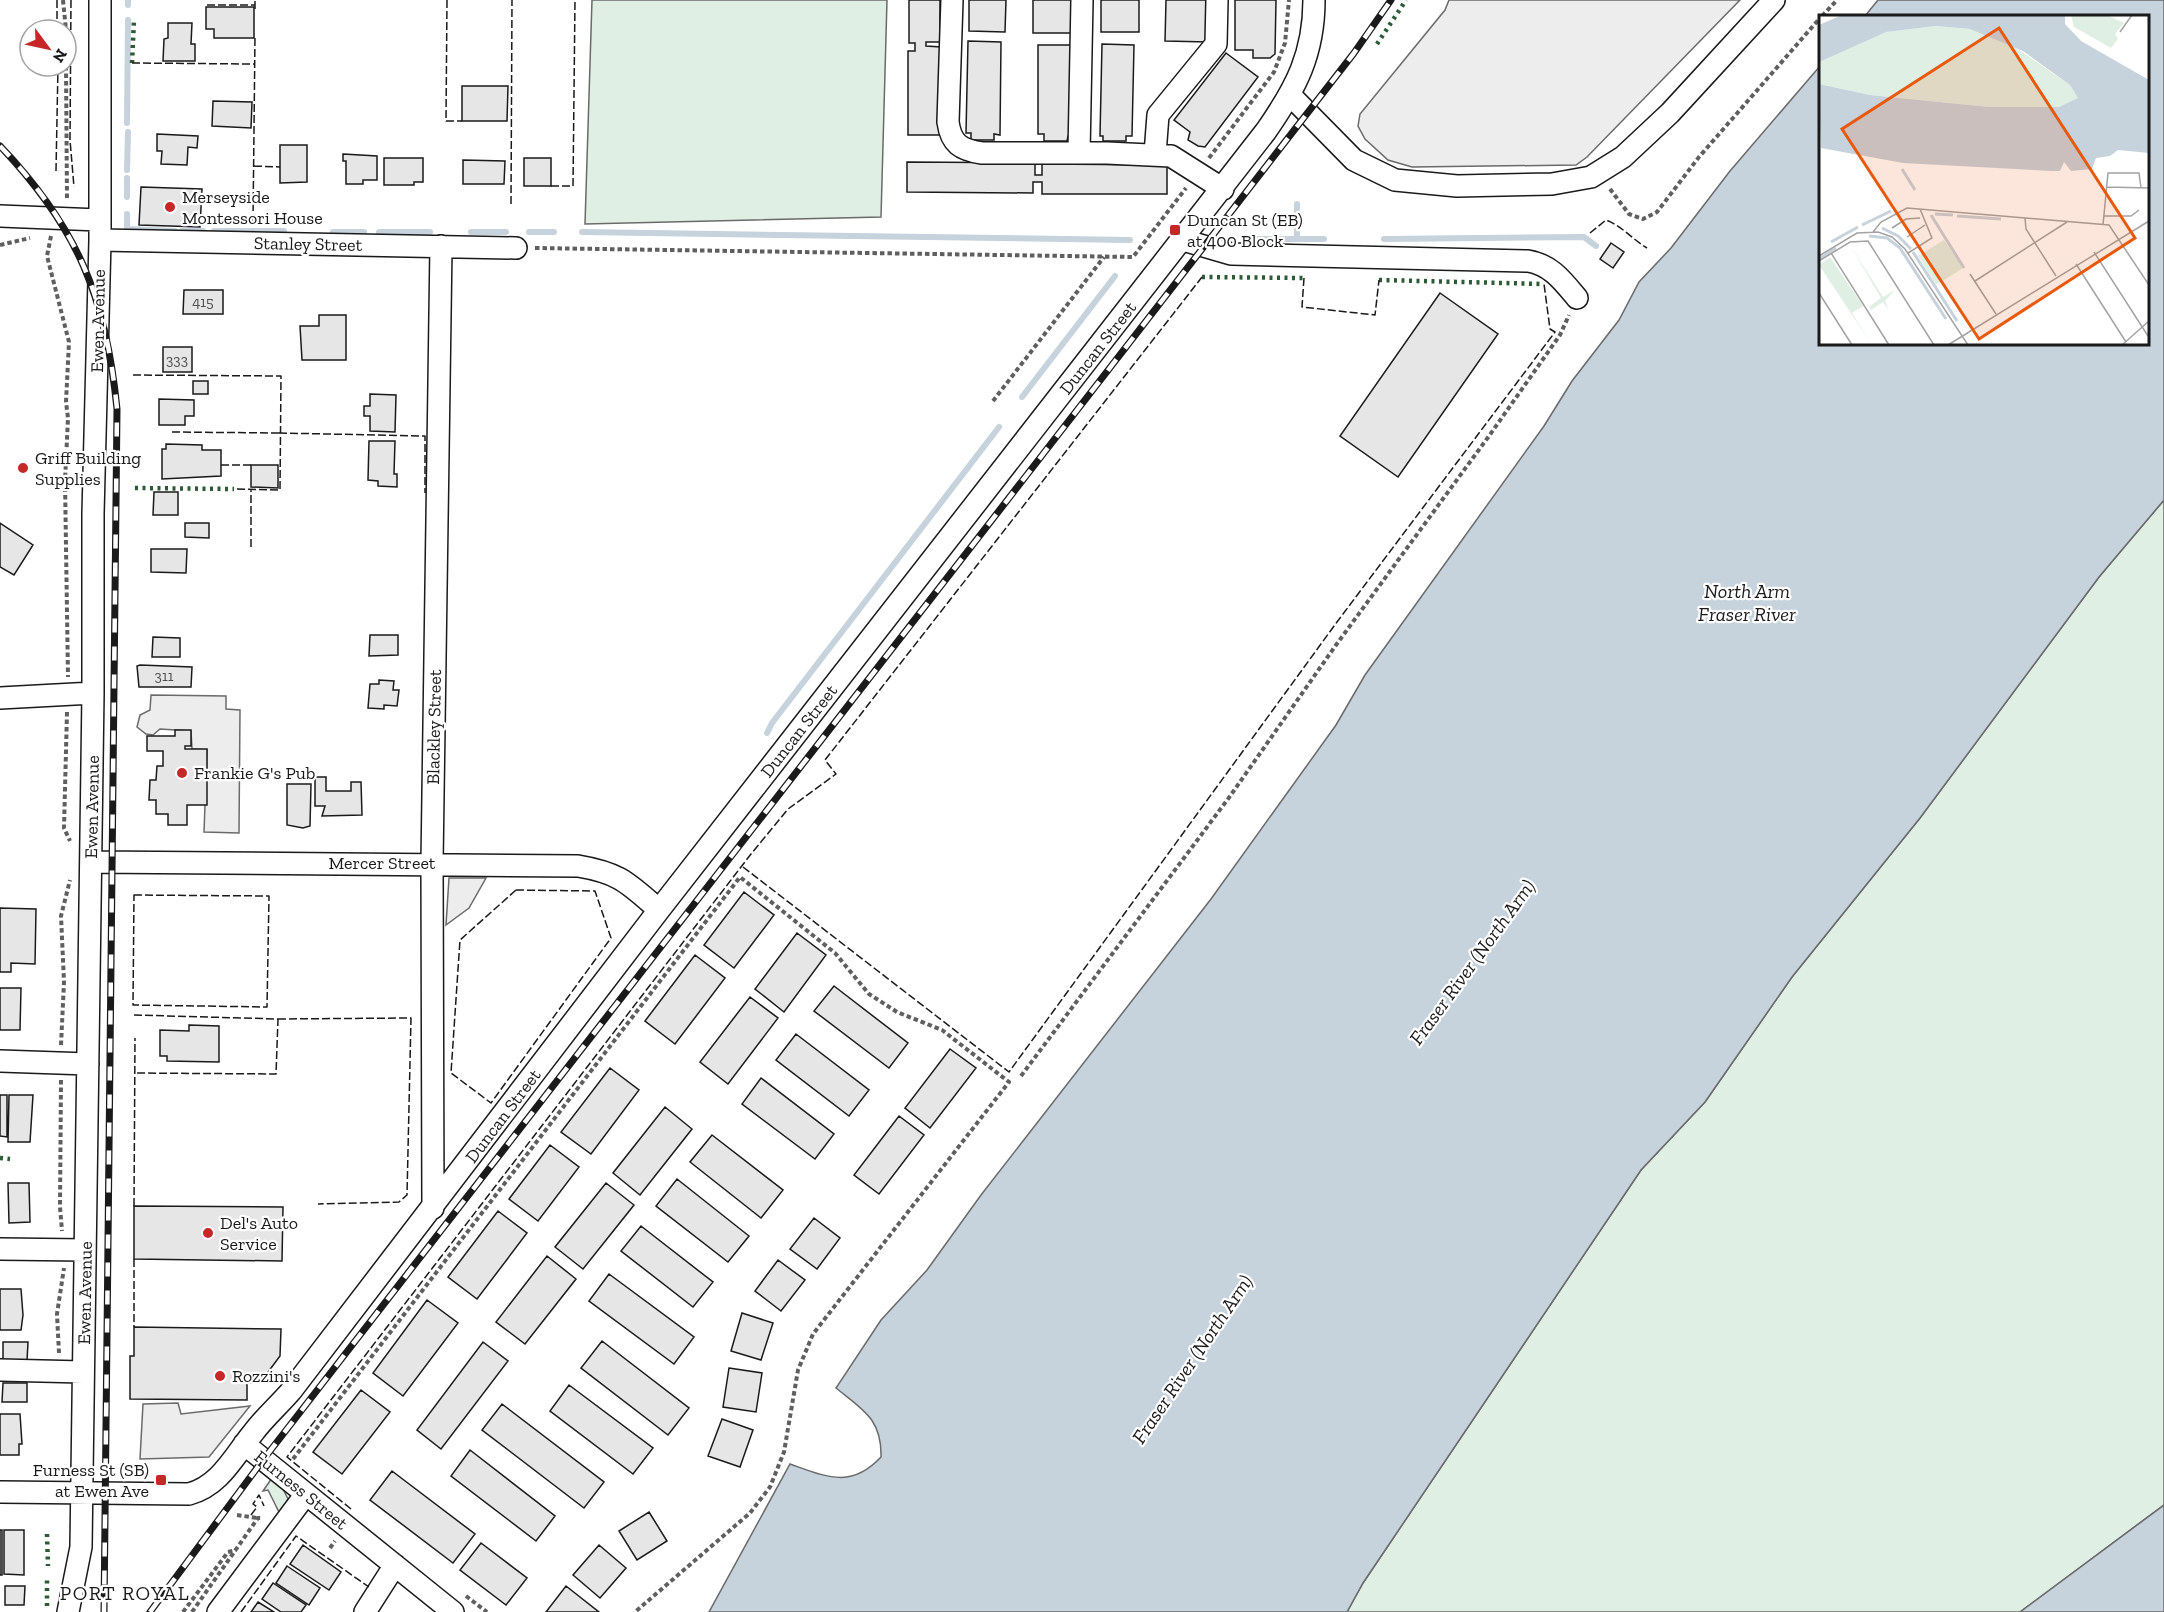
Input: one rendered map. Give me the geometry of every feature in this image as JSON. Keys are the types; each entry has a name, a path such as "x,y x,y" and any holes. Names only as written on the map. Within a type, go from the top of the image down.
{"street":[{"name":"Ewen Avenue","path":"68,1612 77,1580 81,1547 88,1064 82,867 93,693 93,514 100,230 100,0"},
{"path":"952,0 948,122 950,136 955,144 966,151 982,153 1171,156 1223,189"},
{"path":"1079,153 1082,0"},
{"path":"1155,154 1158,116 1216,44 1217,0"},
{"name":"Duncan Street","path":"244,1444 291,1391 659,910 1223,189 1291,96 1305,63 1314,21 1314,0"},
{"path":"1291,96 1354,160 1395,180 1457,186 1552,184 1591,177 1623,157 1670,113 1774,0"},
{"name":"Stanley Street","path":"0,216 100,230 516,248"},
{"path":"1183,240 1230,254 1528,261 1539,263 1557,273 1577,298"},
{"name":"Blackley Street","path":"433,1208 432,864 441,246"},
{"path":"0,698 93,693"},
{"name":"Mercer Street","path":"82,867 432,864 578,866 607,871 627,882 659,910"},
{"path":"0,1061 88,1064"},
{"path":"0,1250 85,1250"},
{"path":"0,1370 83,1372"},
{"name":"Furness Street","path":"0,1492 189,1494 210,1486 244,1444 453,1612"},
{"path":"218,1612 306,1494"},
{"path":"365,1612 395,1565"}],"path":[{"path":"63,0 65,18"},
{"path":"516,248 1133,257 1274,72 1285,43 1288,0"},
{"path":"1823,15 1837,0"},
{"path":"1600,171 1616,201 1629,214 1643,219 1657,212 1699,157 1819,19"},
{"path":"66,78 66,183 69,193 67,203"},
{"path":"0,244 33,238"},
{"path":"41,239 49,241 47,256 69,342 66,402 68,418 66,482 68,676"},
{"path":"993,401 1104,257"},
{"path":"1021,1076 1228,799 1335,645 1489,436 1560,335 1577,298"},
{"path":"68,712 64,828 73,849"},
{"path":"61,1052 64,982 61,916 82,867"},
{"path":"301,1465 293,1459 740,877 835,953 869,994 897,1012 942,1030 1009,1082 813,1334 798,1371 784,1452 770,1487 750,1513 635,1612"},
{"path":"61,1073 60,1207 63,1237"},
{"path":"60,1363 57,1314 66,1263"},
{"path":"237,1515 258,1518"},
{"path":"183,1612 228,1551 236,1550"}],"green space":[{"path":"592,0 887,0 881,217 585,224"},
{"path":"2164,500 2164,1505 2020,1612 1347,1612 1363,1583 1641,1170 1705,1102 1792,977 1920,818 2099,577"},
{"path":"272,1478 282,1487 288,1499 280,1514 268,1490 263,1491"}],"shaded area":[{"path":"1449,0 1740,0 1587,157 1576,165 1412,167 1388,160 1365,139 1358,126 1360,114 1445,10"},
{"path":"151,695 226,696 226,709 240,710 239,833 204,832 207,750 192,749 191,731 160,729 153,735 146,734 137,727 140,715 150,710"},
{"path":"449,878 486,878 469,908 446,925"},
{"path":"178,1403 181,1414 250,1406 209,1457 140,1459 143,1404"}],"water":[{"name":"North Arm Fraser River","path":"1878,0 2164,0 2164,500 2099,577 1920,818 1792,977 1705,1102 1641,1170 1363,1583 1347,1612 709,1612 790,1464 827,1476 849,1477 870,1467 881,1457 878,1433 869,1416 836,1388 881,1320 927,1270 981,1195 1211,899 1336,725 1365,675 1544,426 1572,381 1619,320 1639,282 1671,248 1730,171 1819,67 1819,345 2149,345 2149,15 1866,15"},
{"path":"2164,1505 2164,1612 2020,1612"}],"building":[{"path":"909,0 940,0 940,42 926,42 926,46 941,47 941,135 908,135 908,51 915,51 915,43 909,43"},
{"path":"969,0 1006,0 1005,32 969,31"},
{"path":"1033,0 1071,0 1071,33 1033,33"},
{"path":"1101,0 1139,0 1139,32 1101,32"},
{"path":"1166,0 1208,0 1208,42 1165,41"},
{"path":"1235,0 1276,0 1275,54 1270,58 1253,58 1253,50 1235,50"},
{"path":"206,7 254,7 254,38 214,38 214,29 206,29"},
{"path":"168,23 192,23 191,44 195,44 195,61 163,61 164,39 168,38"},
{"path":"968,41 1001,42 1000,135 994,134 994,140 971,140 971,133 966,133"},
{"path":"1102,44 1134,45 1132,136 1126,136 1126,141 1103,141 1103,136 1100,136"},
{"path":"1038,45 1072,45 1072,136 1068,136 1067,141 1044,141 1044,134 1038,134"},
{"path":"1226,53 1258,77 1205,147 1198,146 1188,140 1190,132 1174,120"},
{"path":"462,86 508,86 507,121 462,121"},
{"path":"213,101 252,102 251,128 212,126"},
{"path":"157,134 198,136 197,148 188,147 187,165 161,164 162,151 157,151"},
{"path":"280,145 307,145 307,182 280,183"},
{"path":"343,154 377,156 377,180 363,180 363,184 346,184 346,161 343,161"},
{"path":"384,158 423,158 423,182 414,182 414,185 384,185"},
{"path":"524,158 551,158 551,186 524,186"},
{"path":"463,160 505,161 504,184 463,184"},
{"path":"907,162 1035,163 1035,175 1042,175 1042,164 1167,165 1167,194 1042,194 1042,182 1033,182 1033,193 907,192"},
{"name":"Merseyside Montessori House","path":"141,187 202,189 200,227 139,225"},
{"path":"1611,243 1624,252 1613,268 1600,259"},
{"path":"184,290 223,290 223,314 183,314"},
{"path":"1440,293 1498,334 1398,477 1340,436"},
{"path":"319,315 346,315 346,360 302,360 300,326 319,326"},
{"path":"163,347 192,347 192,372 163,372"},
{"path":"193,381 208,381 208,394 193,394"},
{"path":"370,394 396,395 395,432 370,431 370,416 364,416 364,406 370,406"},
{"path":"159,399 194,400 194,416 185,416 185,425 159,425"},
{"path":"369,441 395,441 394,474 397,474 397,487 378,486 378,481 368,480"},
{"path":"166,444 202,445 202,450 221,450 221,476 162,479 162,449 166,449"},
{"path":"251,465 278,465 278,488 251,487"},
{"path":"154,492 178,492 178,515 153,515"},
{"path":"0,523 33,545 14,575 0,567"},
{"path":"185,523 209,523 209,538 185,537"},
{"path":"151,549 187,549 186,573 151,572"},
{"path":"370,635 398,635 398,655 369,656"},
{"path":"153,637 180,638 180,657 152,657"},
{"path":"137,666 192,667 191,687 139,687"},
{"path":"379,680 394,681 393,690 399,690 397,706 384,705 384,709 368,708 370,684 379,684"},
{"name":"Frankie G's Pub","path":"175,730 191,730 191,746 185,746 185,749 207,749 207,805 187,805 187,825 168,825 168,814 156,814 156,800 149,800 150,780 156,780 157,766 163,766 163,751 147,751 147,736 175,736"},
{"path":"315,777 326,777 326,791 351,791 351,782 361,782 362,815 322,816 325,806 315,806"},
{"path":"287,784 311,784 310,826 303,828 287,825"},
{"path":"744,892 774,915 734,968 704,945"},
{"path":"0,908 36,909 35,964 11,963 11,972 0,972"},
{"path":"797,933 826,955 784,1012 755,989"},
{"path":"695,955 725,978 675,1044 645,1021"},
{"path":"834,986 908,1043 889,1068 814,1011"},
{"path":"0,988 21,988 20,1030 0,1030"},
{"path":"750,997 778,1018 728,1084 700,1062"},
{"path":"189,1025 219,1026 219,1062 167,1061 167,1056 160,1056 160,1030 189,1031"},
{"path":"796,1034 869,1090 849,1116 776,1060"},
{"path":"950,1049 976,1068 930,1128 905,1108"},
{"path":"610,1068 639,1090 591,1154 561,1132"},
{"path":"761,1078 834,1134 815,1159 742,1104"},
{"path":"0,1095 7,1095 7,1137 0,1136"},
{"path":"9,1095 33,1095 30,1142 8,1142"},
{"path":"665,1107 692,1129 640,1195 613,1173"},
{"path":"899,1116 924,1135 879,1194 854,1175"},
{"path":"712,1135 783,1190 761,1218 690,1162"},
{"path":"550,1145 579,1167 538,1221 509,1199"},
{"path":"677,1179 749,1236 728,1262 656,1206"},
{"path":"8,1183 29,1183 30,1222 9,1223"},
{"path":"606,1183 634,1205 583,1269 555,1247"},
{"name":"Del's Auto Service","path":"134,1206 283,1207 282,1261 134,1259"},
{"path":"498,1211 527,1233 477,1299 448,1277"},
{"path":"814,1218 840,1238 817,1269 790,1249"},
{"path":"641,1226 713,1282 693,1307 621,1251"},
{"path":"547,1256 576,1279 525,1344 496,1322"},
{"path":"778,1260 805,1280 781,1311 755,1291"},
{"path":"609,1274 694,1337 674,1364 589,1301"},
{"path":"0,1289 21,1289 23,1315 21,1330 0,1330"},
{"path":"427,1300 458,1323 403,1396 373,1373"},
{"path":"742,1313 773,1323 761,1360 731,1351"},
{"path":"134,1327 281,1329 280,1356 260,1383 247,1383 247,1400 130,1399 130,1356 134,1356"},
{"path":"602,1341 689,1408 668,1435 581,1368"},
{"path":"3,1342 28,1342 27,1361 3,1361"},
{"path":"483,1342 508,1361 441,1449 417,1430"},
{"path":"729,1368 762,1373 756,1412 723,1407"},
{"path":"3,1383 27,1383 27,1402 2,1402"},
{"path":"569,1385 653,1448 633,1474 550,1411"},
{"path":"361,1390 390,1412 342,1474 313,1452"},
{"path":"502,1404 604,1482 584,1508 482,1430"},
{"path":"0,1414 20,1414 22,1444 19,1444 19,1455 0,1455"},
{"path":"722,1419 753,1430 740,1467 708,1456"},
{"path":"470,1450 555,1516 536,1541 451,1476"},
{"path":"392,1471 475,1534 453,1563 370,1500"},
{"path":"649,1512 667,1541 637,1560 619,1531"},
{"path":"0,1530 2,1530 2,1575 0,1575"},
{"path":"4,1530 24,1530 24,1575 4,1574"},
{"path":"481,1543 527,1578 506,1605 460,1570"},
{"path":"303,1545 341,1572 329,1590 290,1564"},
{"path":"599,1545 626,1568 600,1598 573,1575"},
{"path":"287,1566 320,1588 309,1605 276,1583"},
{"path":"273,1583 306,1605 301,1612 281,1612 262,1599"},
{"path":"5,1586 25,1586 24,1605 5,1605"},
{"path":"566,1586 599,1612 546,1612"},
{"path":"258,1602 274,1612 251,1612"}],"waterway":[{"path":"128,0 128,5"},
{"path":"127,123 128,20"},
{"path":"127,170 128,132"},
{"path":"127,178 127,197"},
{"path":"1297,204 1297,239"},
{"path":"127,214 127,231"},
{"path":"127,229 175,231"},
{"path":"182,231 203,231"},
{"path":"214,231 284,231"},
{"path":"333,232 364,232"},
{"path":"379,232 430,232"},
{"path":"471,232 506,232"},
{"path":"529,232 554,232"},
{"path":"582,232 1130,240"},
{"path":"1384,239 1584,237 1596,246"},
{"path":"1245,239 1324,239"},
{"path":"1022,397 1115,276"},
{"path":"767,733 772,723 999,427"}],"railway":[{"path":"150,1612 263,1460 1354,53 1391,0"},
{"path":"0,146 50,206 84,266 105,332 117,409 104,1612"}],"hedge":[{"path":"1377,44 1406,0"},
{"path":"132,63 134,20"},
{"path":"1202,277 1304,278"},
{"path":"1379,280 1544,284"},
{"path":"135,488 234,489"},
{"path":"0,1158 10,1159"},
{"path":"47,1534 48,1566"},
{"path":"47,1576 47,1606"}],"fence":[{"path":"57,0 57,18"},
{"path":"71,0 70,140 74,187"},
{"path":"255,0 255,9"},
{"path":"447,0 446,121 462,121"},
{"path":"511,204 512,0"},
{"path":"551,186 573,186 575,0"},
{"path":"207,5 255,5"},
{"path":"253,222 255,36"},
{"path":"132,63 254,64"},
{"path":"56,171 58,78"},
{"path":"254,166 280,167"},
{"path":"1590,233 1606,220 1647,248"},
{"path":"351,1509 287,1457 751,854 788,809 836,774 825,760 1202,277"},
{"path":"1304,278 1302,307 1375,315 1379,280"},
{"path":"743,867 1009,1072 1337,622 1555,332 1550,329 1544,284"},
{"path":"133,375 281,376 280,490 234,489"},
{"path":"172,432 281,433"},
{"path":"279,433 425,436 425,493"},
{"path":"221,465 251,465"},
{"path":"251,489 251,547"},
{"path":"516,890 595,891 611,938 491,1103 451,1073 460,940 516,890"},
{"path":"134,895 269,896 267,1007 133,1005 134,895"},
{"path":"134,1015 278,1019 276,1074 136,1073"},
{"path":"278,1019 411,1018 407,1195 399,1202 318,1204"},
{"path":"134,1206 135,1038"},
{"path":"134,1259 134,1327"},
{"path":"251,1515 257,1507 253,1504 259,1495 264,1506"},
{"path":"241,1612 296,1536 369,1587"}],"place":[{"name":"Merseyside Montessori House","path":"170,207"},
{"name":"Duncan St (EB) at 400 Block","path":"1175,230"},
{"name":"Griff Building Supplies","path":"23,468"},
{"name":"Frankie G's Pub","path":"182,773"},
{"name":"Del's Auto Service","path":"208,1233"},
{"name":"Rozzini's","path":"220,1376"},
{"name":"Furness St (SB) at Ewen Ave","path":"161,1480"}],"district":[{"name":"PORT ROYAL","path":"125,1593"}],"water label":[{"name":"Fraser River (North Arm)","path":"1472,962"},
{"name":"Fraser River (North Arm)","path":"1192,1359"}]}
